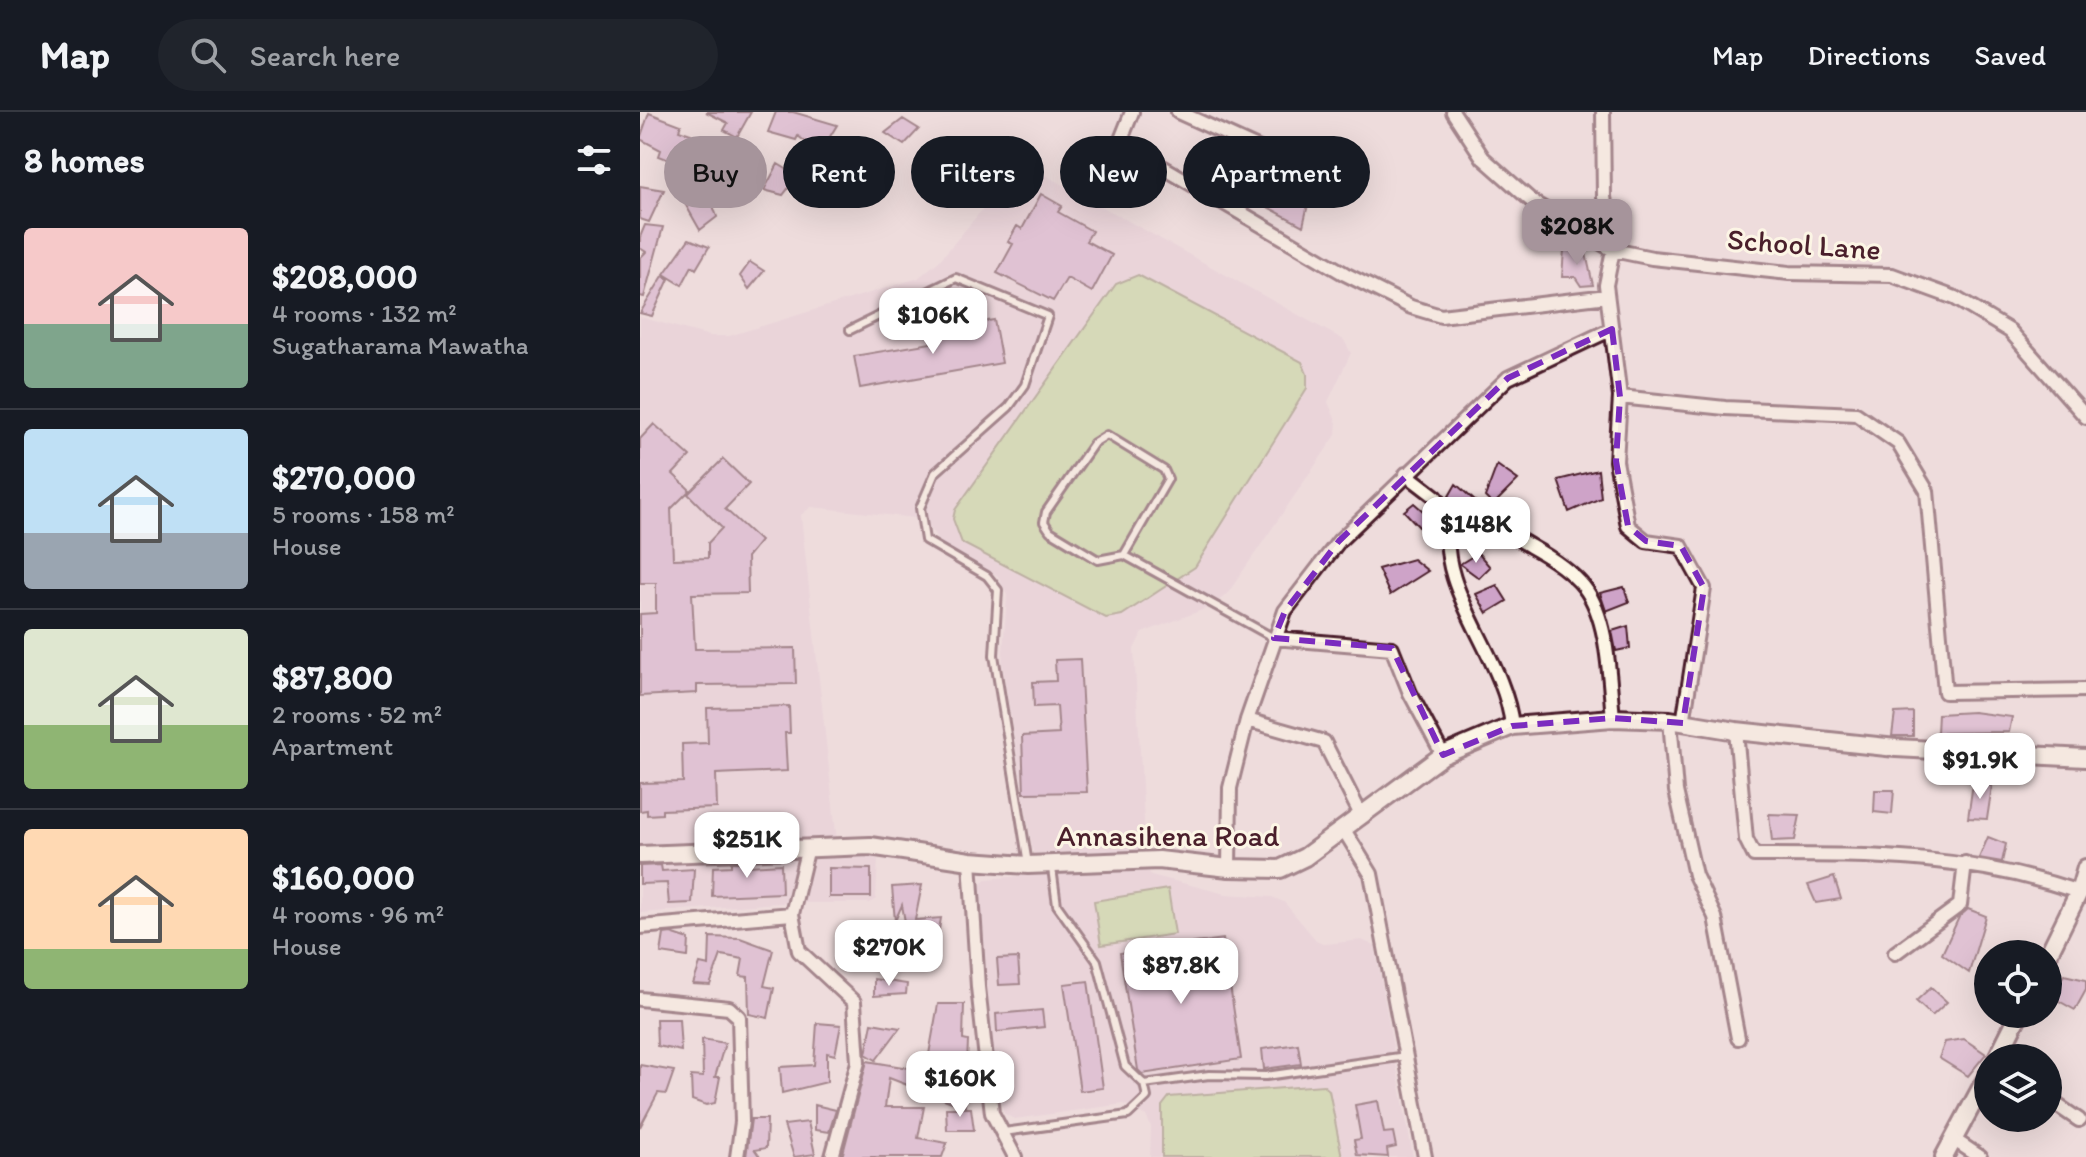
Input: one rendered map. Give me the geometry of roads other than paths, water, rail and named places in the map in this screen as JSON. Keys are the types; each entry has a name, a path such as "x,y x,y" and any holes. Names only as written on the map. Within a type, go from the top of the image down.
{"street":[{"path":"1132,112 1120,142 1345,274 1411,307 1441,316 1607,296"},
{"path":"1178,112 1231,136"},
{"name":"School Lane","path":"1453,112 1483,158 1534,203 1613,250 1652,258 1789,273 1892,275 1904,279 1955,298 2010,331 2086,417"},
{"path":"1603,112 1604,197 1613,250 1606,285 1620,397 1616,461 1628,526 1646,541 1681,546 1704,588 1676,721 1679,805 1695,875 1715,917 1738,1038"},
{"path":"1229,868 1230,788 1247,720 1285,611 1339,541 1508,378 1612,329"},
{"path":"1620,397 1725,408 1856,414 1898,443 1927,491 1945,692 2086,690"},
{"path":"1406,474 1436,497 1450,518 1445,539 1451,572 1509,698 1512,726"},
{"path":"1450,518 1473,519 1504,530 1545,555 1585,588 1605,636 1613,718"},
{"path":"1274,638 1392,648 1410,693 1443,755"},
{"name":"Annasihena Road","path":"640,855 870,846 970,861 1028,865 1159,860 1229,868 1280,869 1305,857 1344,830 1443,755 1512,726 1613,718 1676,721 1736,731 1896,748 2086,758"},
{"path":"1247,720 1324,742 1362,817"},
{"path":"1736,731 1746,839 1754,855 1900,856 1965,863 2031,876 2079,892"},
{"path":"1344,830 1371,874 1425,1157"},
{"path":"808,847 792,914 799,951 854,1002 858,1062 832,1157"},
{"path":"970,861 978,987 992,1113 1015,1157"},
{"path":"1895,953 1960,905 1965,863"},
{"path":"2055,940 2079,892 2086,868"},
{"path":"640,927 792,914"},
{"path":"640,999 729,1008 739,1017 742,1122 737,1157"},
{"path":"1944,1157 1974,1101"},
{"path":"2062,1108 2079,1120"},
{"path":"1953,1139 1980,1157"}],"lane":[{"path":"850,330 956,278 1048,316 1025,385 1009,407 935,473 920,508 925,540 987,576 998,590 994,655 1028,865"},
{"path":"1124,555 1168,479 1164,470 1107,435 1094,443 1046,512 1044,522 1050,531 1098,560 1124,555 1274,638"},
{"path":"1004,1132 1128,1115 1147,1097 1144,1084 1125,1066 1097,961 1057,905 1051,864"},
{"path":"1144,1084 1209,1075 1266,1076 1406,1056"}]}
